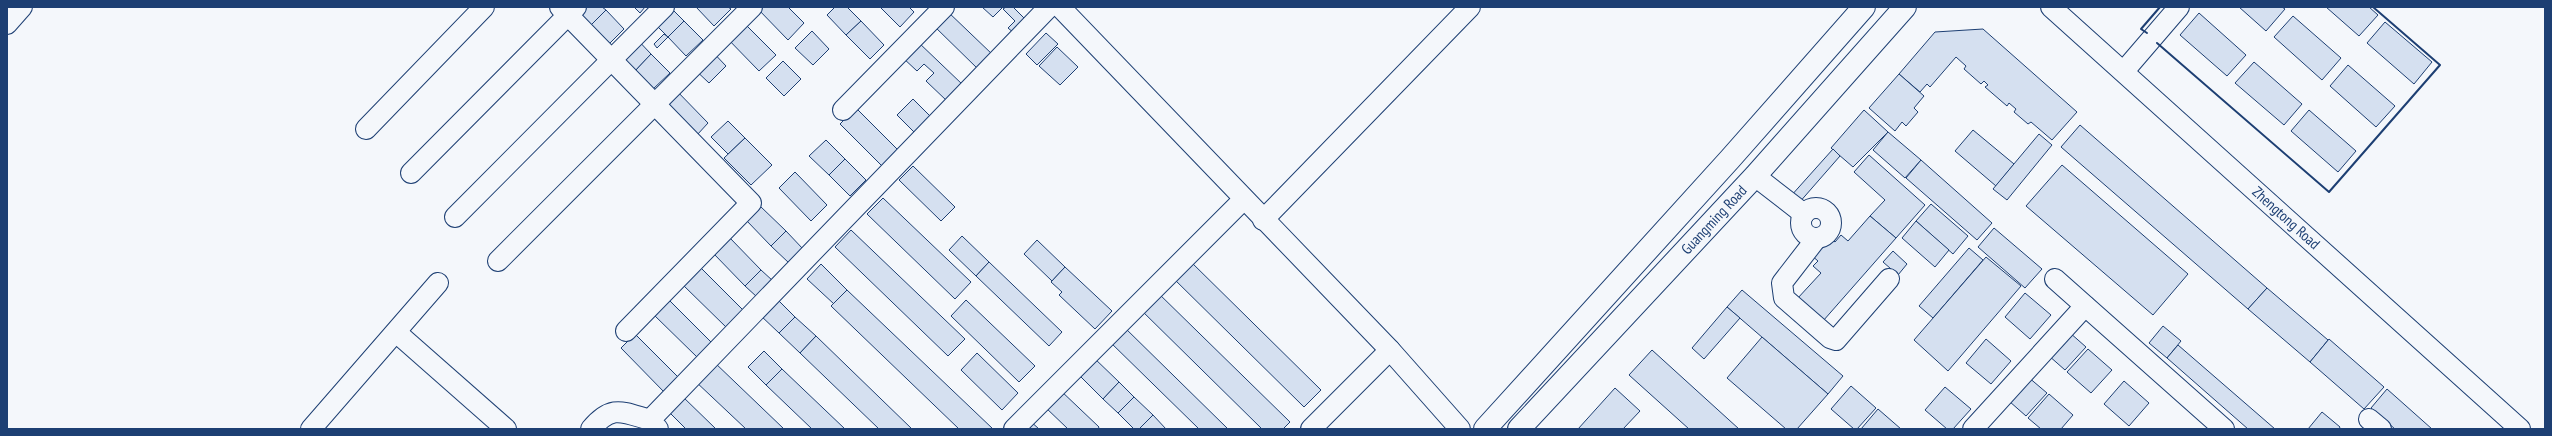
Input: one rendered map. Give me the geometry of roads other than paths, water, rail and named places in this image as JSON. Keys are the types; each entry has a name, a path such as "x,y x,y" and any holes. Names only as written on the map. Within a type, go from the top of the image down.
{"main road":[{"name":"Guangming Road","path":"1485,429 1730,159 1864,7"},
{"name":"Guangming Road","path":"1519,429 1755,176 1905,7"}],"street":[{"path":"7,24 22,7"},
{"path":"366,129 484,7"},
{"path":"455,217 664,7"},
{"path":"498,261 752,7"},
{"path":"843,110 944,7"},
{"path":"591,429 604,415 617,411 654,425 1049,7"},
{"path":"1060,7 1244,198 1263,220 1390,350 1460,429"},
{"path":"1263,220 1470,7"},
{"name":"Zhengtong Road","path":"2051,7 2124,71 2520,429"},
{"path":"2124,71 2179,7"},
{"path":"411,173 568,10 612,60 752,203 626,331"},
{"path":"1755,176 1804,214 1812,208 1818,208 1824,210 1831,218 1830,229 1827,234 1816,239 1782,282 1782,293 1784,298 1830,338 1836,340 1889,279"},
{"path":"1014,429 1244,198"},
{"path":"2055,279 2224,429"},
{"path":"311,429 397,333 438,283"},
{"path":"1974,429 2085,306"},
{"path":"397,333 506,429"},
{"path":"1310,429 1390,350"}]}
